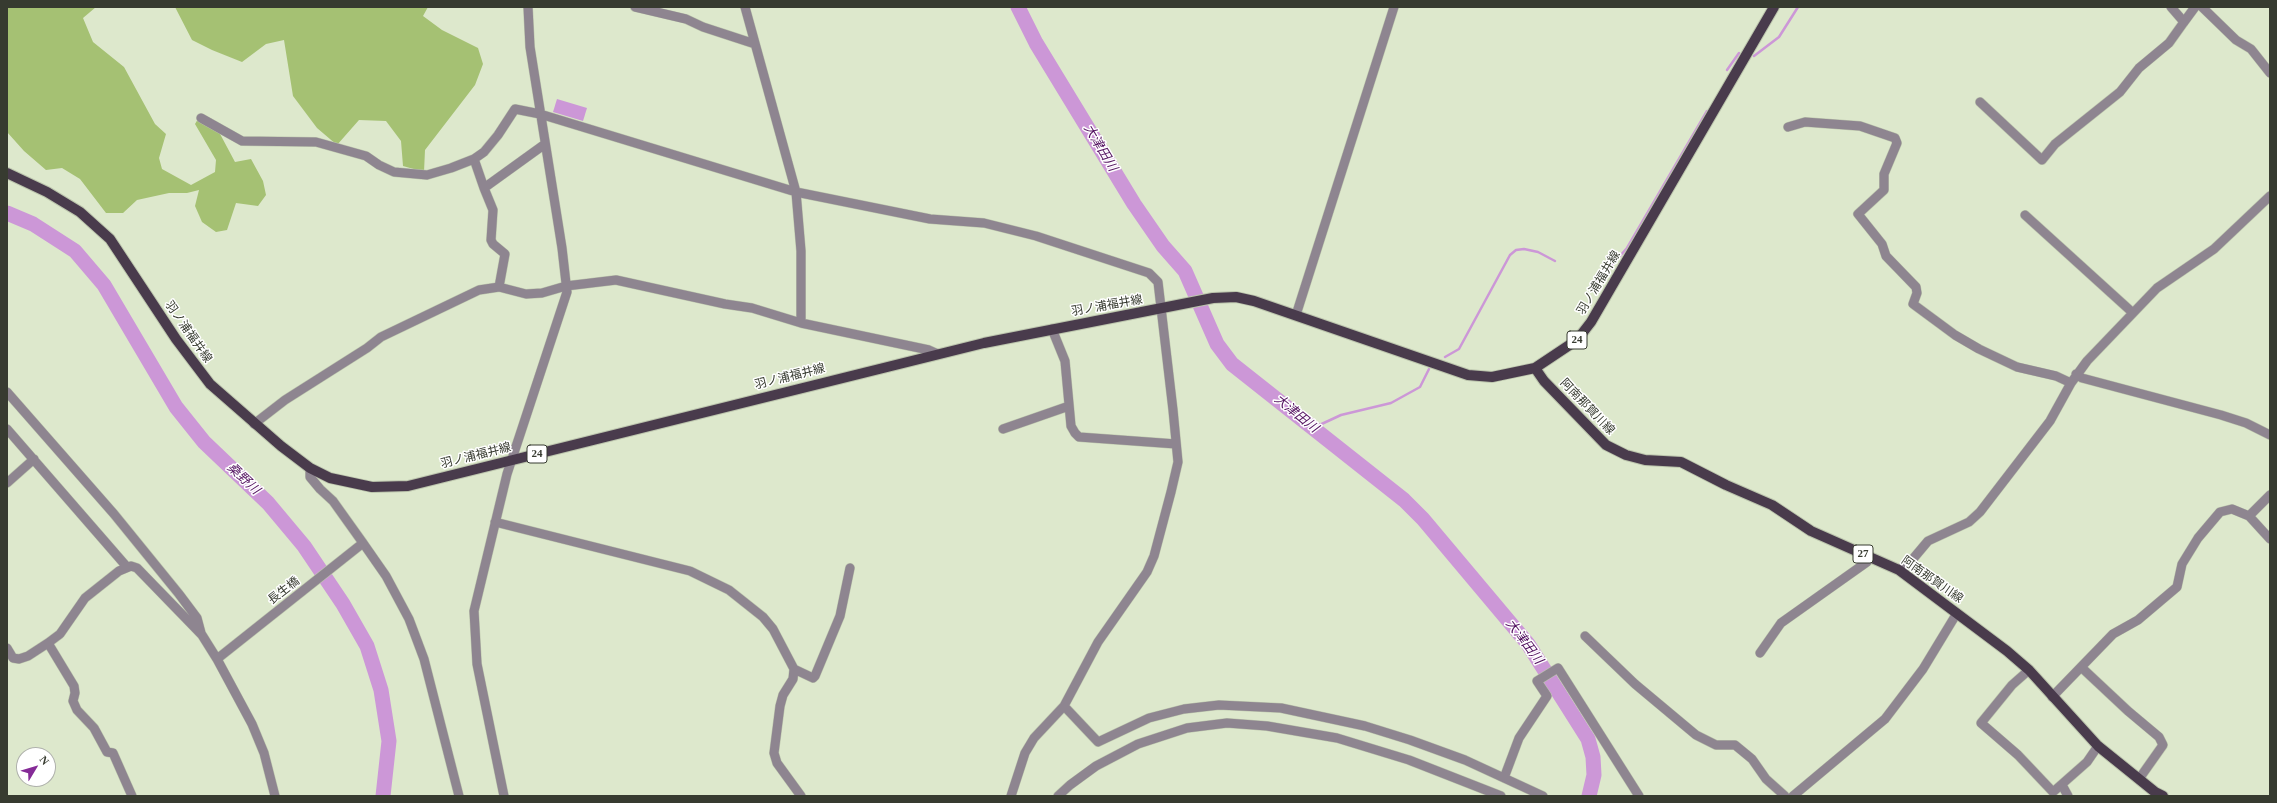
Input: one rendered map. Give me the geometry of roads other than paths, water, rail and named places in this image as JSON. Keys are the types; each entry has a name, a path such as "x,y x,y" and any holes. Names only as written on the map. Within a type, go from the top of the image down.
{"main road":[{"name":"羽ノ浦福井線","path":"7,173 47,192 80,212 110,240 191,361 210,384 254,424 310,468 330,478 352,484 372,487 408,486 938,354 1052,329 1213,298 1236,297 1248,300 1296,315 1468,375 1492,377 1535,368 1577,340 1591,322 1774,7"},
{"name":"阿南那賀川線","path":"1535,368 1548,385 1606,446 1626,455 1638,458 1681,462 1726,485 1772,505 1811,531 1899,570 1981,630 2029,670 2098,746 2138,779 2163,796"}],"street":[{"path":"504,796 477,664 474,633 474,611 507,474 513,460 567,292 562,248 530,47 528,7"},
{"path":"634,7 686,19 703,27 755,44"},
{"path":"745,7 796,192 801,251 801,323"},
{"path":"1296,315 1394,7"},
{"path":"2171,7 2184,22"},
{"path":"1980,102 2042,160 2055,144 2120,92 2139,68 2169,43 2195,7"},
{"path":"2202,7 2236,40 2251,50 2270,73"},
{"path":"201,118 242,140 316,142 366,156 384,167 410,175 427,175 474,159 493,142 515,109 540,114 796,192 930,219 984,223 1036,236 1149,273 1158,282 1178,462 1152,561 1147,572 1098,642 1064,706 1034,738 1026,753 1011,796"},
{"path":"1788,127 1805,122 1860,126 1895,138 1897,142 1884,174 1884,190 1858,214 1882,244 1886,256 1916,287 1918,293 1913,304 1956,335 2017,367 2056,376 2071,383"},
{"path":"484,188 545,144"},
{"path":"474,159 493,210 491,240 493,244 504,254 499,287"},
{"path":"1899,570 1912,560 1928,542 1969,522 1980,512 2050,421 2076,374 2157,288 2214,249 2270,196"},
{"path":"2025,215 2132,313"},
{"path":"254,424 285,400 367,348 381,337 479,290 499,287 526,294 542,293 566,286 616,280 752,308 801,323 929,350 938,354"},
{"path":"1052,329 1066,361 1071,426 1079,437 1176,444"},
{"path":"2076,374 2082,378 2221,415 2246,423 2270,435"},
{"path":"7,392 114,514 179,594 197,618 202,635"},
{"path":"1003,429 1069,406"},
{"path":"7,429 127,567"},
{"path":"7,482 34,459"},
{"path":"310,468 310,477 320,490 333,501 361,545 386,576 414,633 424,659 458,796"},
{"path":"2249,516 2270,495"},
{"path":"2052,697 2113,634 2138,620 2176,587 2182,564 2198,538 2220,512 2232,509 2249,516 2270,539"},
{"path":"495,522 690,571 713,581 763,617 773,629 794,669 793,679 783,695 780,706 774,752 777,763 801,796"},
{"name":"長生橋","path":"220,656 361,545"},
{"path":"1760,653 1781,623 1867,562 1869,557"},
{"path":"7,648 13,658 19,659 28,656 60,634 85,598 127,567 137,568 202,635 220,656 264,753 275,796"},
{"path":"794,669 813,678 819,670 840,616 850,568"},
{"path":"1793,796 1885,718 1923,669 1957,613"},
{"path":"1585,636 1635,684 1696,735 1716,745 1735,745 1752,759 1766,779 1784,796"},
{"path":"48,643 74,686 75,693 73,701 77,710 97,734 107,752 113,753 132,796"},
{"path":"2081,667 2128,712 2159,737 2163,745 2138,779"},
{"path":"1504,778 1515,745 1547,696 1537,681 1558,668 1639,796"},
{"path":"2029,670 2012,685 1981,723 2018,756 2053,792 2087,762 2098,746"},
{"path":"1064,706 1098,742 1149,718 1184,709 1218,705 1281,708 1365,726 1410,740 1504,778 1543,796"},
{"path":"1058,796 1096,766 1138,744 1187,728 1227,723 1267,726 1337,738 1409,760 1501,796"},
{"path":"2062,784 2068,796"}],"waterway":[{"name":"大津田川","path":"1018,7 1036,43 1134,204 1163,246 1185,271 1217,344 1232,364 1404,500 1423,519 1528,644 1588,739 1593,757 1594,775 1589,796"},
{"path":"1754,56 1779,37 1798,7"},
{"path":"1727,70 1739,53"},
{"path":"1598,281 1627,248 1707,111"},
{"name":"桑野川","path":"7,213 33,224 75,251 104,285 176,407 204,442 268,503 304,546 343,604 367,646 381,690 389,741 383,796"},
{"path":"1445,357 1459,349 1510,255 1516,250 1524,249 1538,252 1555,261"},
{"path":"1313,428 1341,415 1391,403 1420,387 1429,369"}]}
